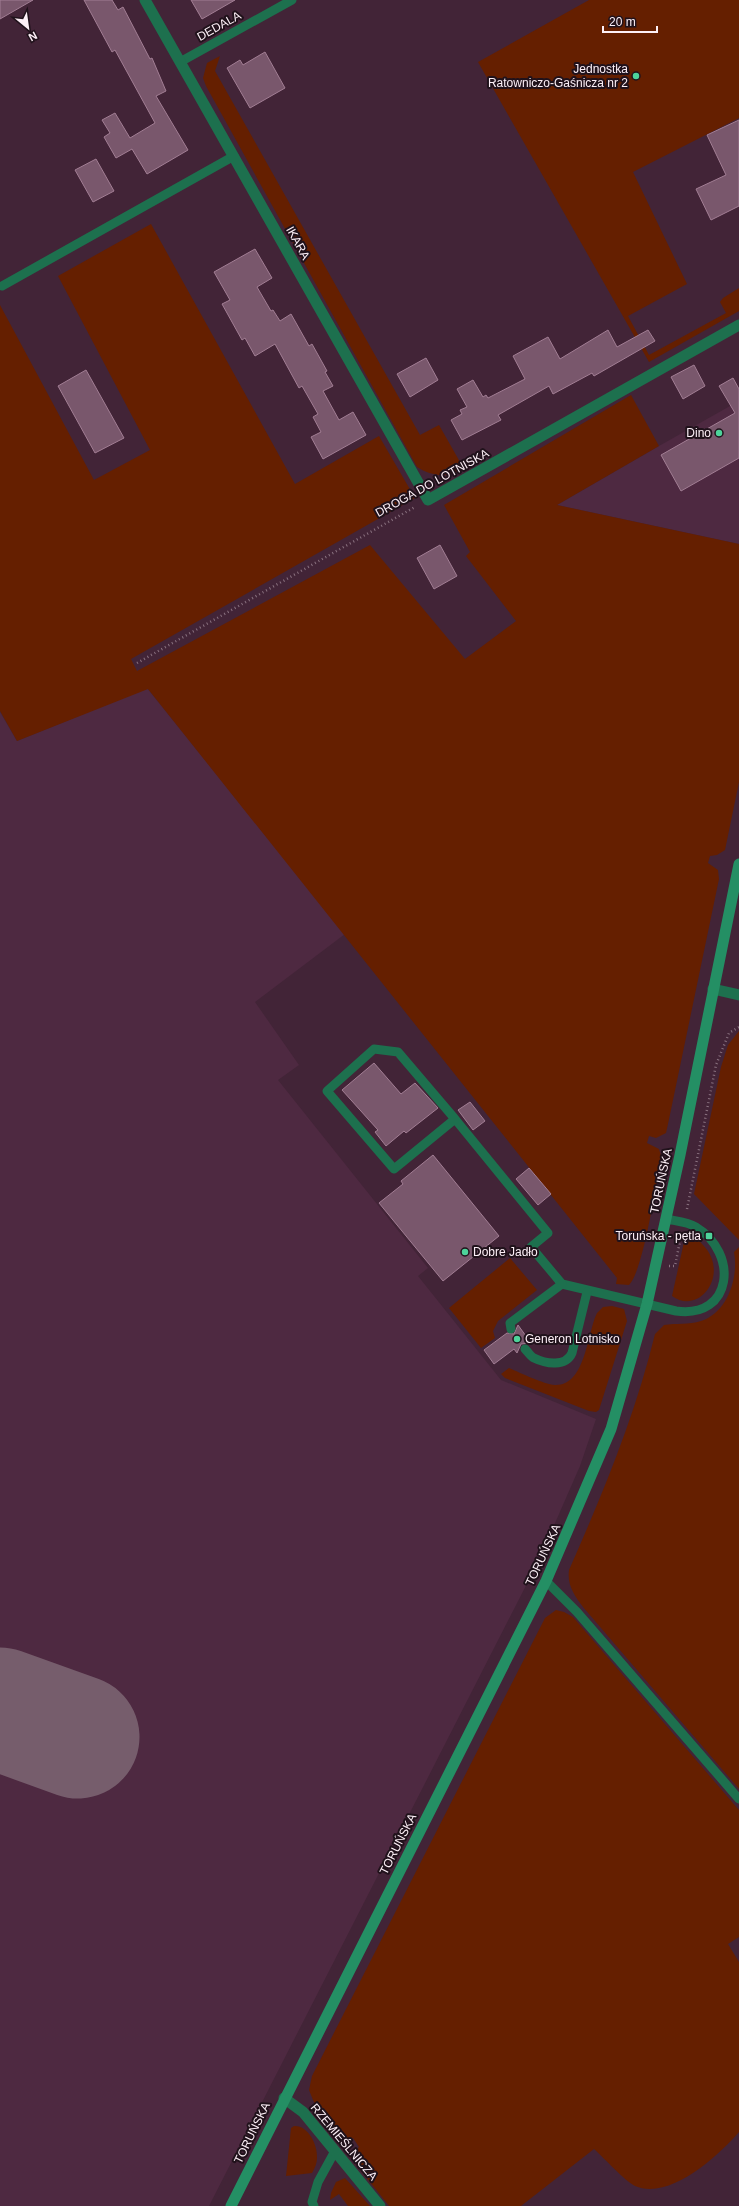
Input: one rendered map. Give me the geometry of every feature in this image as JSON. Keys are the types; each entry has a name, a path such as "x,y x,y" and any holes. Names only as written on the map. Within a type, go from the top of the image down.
{"main road":[{"name":"TORUŃSKA","path":"230,2206 546,1581 611,1429 648,1304 739,864"}],"street":[{"name":"IKARA","path":"145,0 428,500"},
{"name":"DROGA DO LOTNISKA","path":"428,500 739,326"},
{"path":"713,989 739,995"},
{"name":"RZEMIEŚLNICZA","path":"284,2098 303,2112 380,2206"}],"lane":[{"name":"DEDALA","path":"180,62 292,0"},
{"path":"2,286 234,156"},
{"path":"454,1118 394,1169 327,1091 374,1049 398,1052 454,1118 548,1233 531,1247 562,1284 588,1292 676,1311 692,1312 709,1304 721,1292 727,1270 723,1254 709,1236 696,1226 666,1219"},
{"path":"511,1329 510,1323 562,1284"},
{"path":"525,1349 534,1358 557,1364 568,1359 572,1353 588,1292"},
{"path":"546,1581 577,1612 739,1799"},
{"path":"314,2206 312,2202 318,2182 335,2150"}],"path":[{"name":"DROGA DO LOTNISKA","path":"138,663 428,500"},
{"path":"656,1264 675,1266 716,1065 729,1033 739,1027"}],"shaded area":[{"path":"589,0 739,0 739,118 633,172 687,284 628,316 649,355 726,313 720,302 723,298 739,288 739,311 649,362 478,62"},
{"path":"220,56 215,71 420,435 439,425 460,462 466,468 447,475 441,475 429,473 417,467 206,86 203,78 207,63"},
{"path":"151,224 295,484 379,436 415,498 131,659 137,671 370,545 465,659 516,621 466,556 470,552 444,505 631,395 659,446 557,505 739,544 739,782 725,850 717,855 710,856 708,863 718,870 719,879 666,1133 656,1138 649,1136 647,1143 659,1149 661,1156 644,1245 634,1277 629,1285 616,1284 617,1278 148,689 17,741 0,711 0,305 94,480 150,450 58,276"},
{"path":"739,401 739,544 557,505 659,446"},
{"path":"147,688 345,934 255,1002 299,1065 278,1080 428,1268 418,1276 501,1380 596,1419 580,1466 538,1562 209,2206 0,2206 0,712 17,741"},
{"path":"739,1031 739,1240 694,1194 721,1067 728,1045"},
{"path":"686,1233 700,1241 711,1256 714,1268 713,1279 708,1289 701,1296 692,1301 682,1301 672,1296"},
{"path":"739,1247 739,1789 583,1607 570,1585 569,1570 606,1483 628,1424 647,1365 655,1334 664,1325 701,1321 710,1317 718,1310 724,1303 733,1283 735,1273 734,1252"},
{"path":"510,1258 537,1290 498,1321 493,1331 495,1338 481,1348 449,1308"},
{"path":"612,1306 624,1309 627,1321 599,1410 596,1412 589,1411 505,1378 501,1374 509,1368 550,1384 555,1385 565,1383 573,1377 579,1368 584,1357 597,1313 603,1307"},
{"path":"556,1610 573,1617 739,1810 739,1937 728,1944 739,1962 739,2132 707,2163 678,2182 663,2187 649,2189 635,2186 594,2149 521,2206 389,2206 350,2157 359,2147 353,2138 343,2145 340,2144 328,2128 309,2090 312,2076 545,1618"},
{"path":"294,2126 308,2132 316,2147 317,2162 312,2173 286,2176 291,2128"},
{"path":"345,2178 370,2206 348,2206 339,2194 330,2200 331,2193 336,2182"}],"building":[{"path":"0,0 33,0 0,19"},
{"path":"84,0 112,0 118,10 123,7 150,59 152,58 166,91 156,96 188,150 147,174 132,149 116,158 104,137 110,133 102,120 115,113 130,138 155,123 115,50 112,52"},
{"path":"191,0 235,0 202,19"},
{"path":"265,52 285,88 250,108 227,68 240,60 243,65"},
{"path":"739,120 739,206 711,220 696,189 726,175 707,135"},
{"path":"96,159 114,191 93,202 75,170"},
{"path":"255,249 272,278 257,287 271,311 273,310 280,321 291,314 309,346 312,344 327,371 325,372 333,386 323,391 339,420 353,412 366,435 323,459 311,437 321,432 313,417 318,414 302,386 299,388 275,344 255,356 245,338 242,340 222,304 230,300 214,272"},
{"path":"608,330 617,347 648,330 655,341 594,376 592,373 553,394 549,386 498,415 501,420 462,440 451,420 462,414 460,410 467,407 457,389 473,380 483,397 486,395 488,398 525,379 513,356 548,337 560,359"},
{"path":"426,358 438,380 410,397 397,374"},
{"path":"694,365 705,386 683,399 671,377"},
{"path":"86,370 124,438 95,453 58,386"},
{"name":"Dino","path":"733,378 739,389 739,458 681,491 661,455 735,413 719,386"},
{"path":"440,545 457,576 434,589 417,558"},
{"path":"374,1063 401,1094 415,1083 438,1108 406,1133 404,1131 386,1146 375,1132 378,1130 342,1090"},
{"path":"470,1102 485,1121 473,1130 458,1110"},
{"path":"433,1155 499,1236 443,1281 379,1203 403,1184 401,1181"},
{"path":"529,1168 551,1194 538,1205 516,1179"},
{"path":"518,1325 531,1343 521,1344 517,1353 514,1349 494,1364 484,1350 507,1333 514,1334"}],"runway":[{"path":"0,1709 78,1737"}],"place":[{"name":"Jednostka Ratowniczo-Gaśnicza nr 2","path":"636,76"},
{"name":"Dino","path":"719,433"},
{"name":"Toruńska - pętla","path":"709,1236"},
{"name":"Dobre Jadło","path":"465,1252"},
{"name":"Generon Lotnisko","path":"517,1339"}]}
